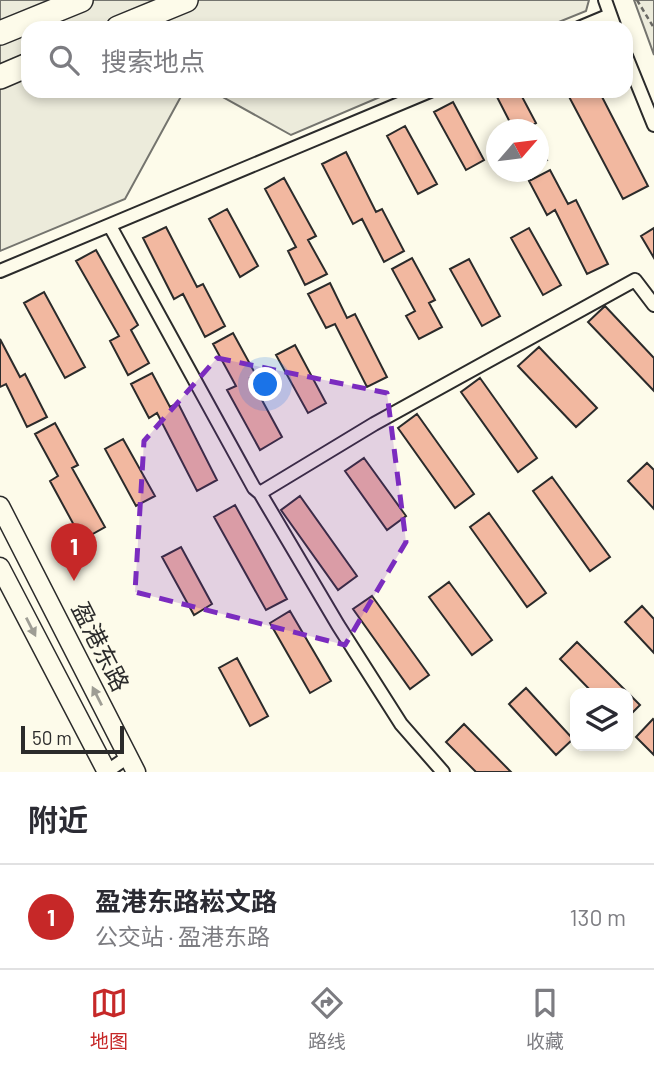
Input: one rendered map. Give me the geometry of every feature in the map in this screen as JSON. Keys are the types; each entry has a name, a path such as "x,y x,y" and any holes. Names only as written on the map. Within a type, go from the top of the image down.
{"highway":[{"path":"29,21 80,0"},
{"path":"135,21 186,0"},
{"path":"0,33 21,24"},
{"path":"0,77 21,68"}],"main road":[{"name":"盈港东路","path":"0,506 132,764"},
{"path":"0,567 106,772"}],"street":[{"path":"605,0 612,21"},
{"path":"596,21 610,15"},
{"path":"633,72 654,125"},
{"path":"0,271 413,98"},
{"path":"110,226 254,488 260,493 338,625 401,724 443,772"},
{"path":"260,493 374,424 635,280 654,305"},
{"path":"106,772 132,764"}],"path":[{"path":"638,0 654,28"}],"highlighted area":[{"path":"217,358 387,393 406,542 345,645 135,592 144,441"}],"shaded area":[{"path":"0,0 589,0 586,11 561,21 21,21 21,98 180,98 125,199 0,251"},
{"path":"634,0 654,0 654,55"},
{"path":"225,98 378,98 291,135"}],"building":[{"path":"498,98 523,98 534,119 508,119"},
{"path":"570,98 603,98 648,186 623,199"},
{"path":"453,102 484,160 466,170 434,112"},
{"path":"405,126 437,184 418,194 387,136"},
{"path":"346,152 376,212 382,209 404,251 384,262 362,219 353,224 322,164"},
{"path":"549,171 568,204 576,200 608,264 587,274 555,210 547,215 530,182 549,182"},
{"path":"284,178 316,236 308,240 327,274 305,285 288,251 296,247 265,189"},
{"path":"227,209 258,266 240,277 209,219"},
{"path":"166,227 197,287 203,284 225,326 205,337 183,294 174,299 143,238"},
{"path":"529,228 561,285 543,295 511,238"},
{"path":"654,228 654,258 641,236"},
{"path":"96,250 138,325 131,330 149,363 128,375 110,341 119,336 76,261"},
{"path":"412,258 435,300 429,303 442,327 419,339 406,316 415,311 392,269"},
{"path":"469,259 500,316 482,326 450,269"},
{"path":"330,283 347,318 355,314 387,377 367,387 335,324 326,328 308,294"},
{"path":"44,292 85,367 65,378 24,303"},
{"path":"605,306 654,358 654,391 588,322"},
{"path":"233,333 256,375 250,378 282,437 260,450 227,390 236,386 213,344"},
{"path":"0,339 20,377 25,374 47,417 27,427 6,384 0,387"},
{"path":"295,345 326,403 308,413 276,355"},
{"path":"539,347 597,408 576,427 518,366"},
{"path":"152,373 170,407 178,403 217,480 197,491 157,413 149,418 131,384"},
{"path":"480,378 537,458 518,472 461,392"},
{"path":"417,414 474,494 455,508 398,428"},
{"path":"55,423 78,465 72,468 105,527 82,540 50,481 58,476 35,434"},
{"path":"123,439 155,496 136,506 105,449"},
{"path":"364,458 406,516 387,530 345,471"},
{"path":"647,463 654,470 654,509 628,481"},
{"path":"552,477 610,557 590,571 533,491"},
{"path":"300,496 357,576 338,590 281,510"},
{"path":"235,505 287,599 266,610 214,517"},
{"path":"489,513 546,593 527,607 470,527"},
{"path":"181,547 212,604 194,615 162,557"},
{"path":"449,582 492,640 472,655 429,597"},
{"path":"372,596 429,675 410,689 353,609"},
{"path":"642,606 654,619 654,653 625,622"},
{"path":"290,611 331,681 310,693 270,623"},
{"path":"577,642 623,688 588,688 560,659"},
{"path":"237,658 268,716 250,726 219,668"},
{"path":"526,688 570,736 570,742 556,755 509,704"},
{"path":"633,698 640,705 633,712"},
{"path":"654,720 654,755 636,737"},
{"path":"464,724 511,772 476,772 446,742"}],"place":[{"name":"盈港东路崧文路","path":"74,581"}]}
